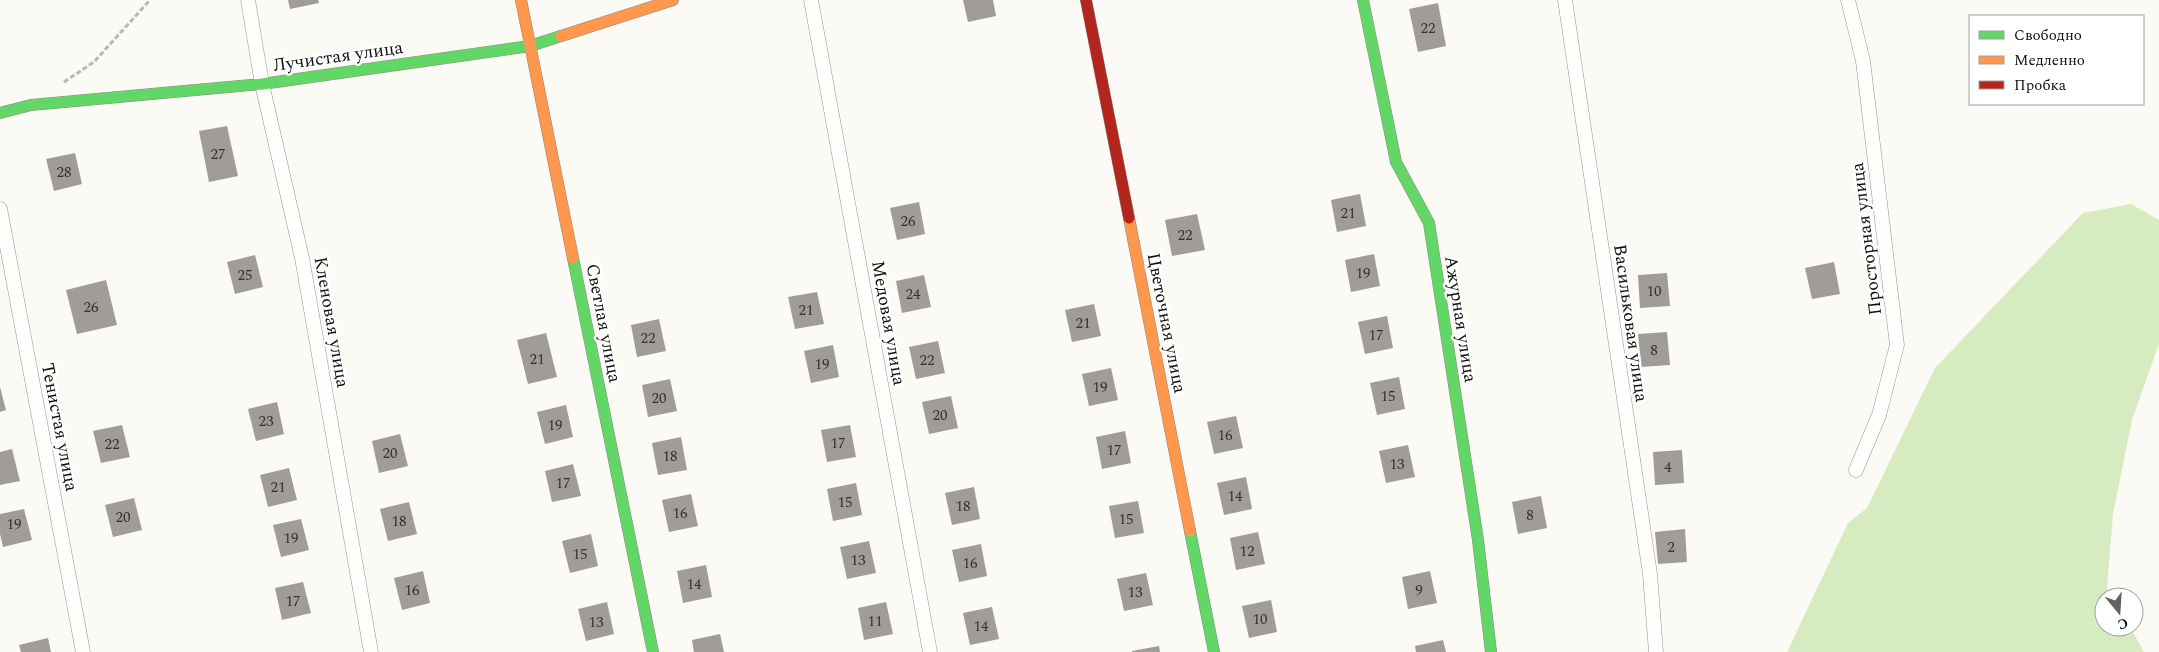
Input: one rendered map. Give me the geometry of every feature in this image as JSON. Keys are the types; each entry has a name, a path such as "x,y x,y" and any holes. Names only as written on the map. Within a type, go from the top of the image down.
{"street":[{"name":"Кленовая улица","path":"248,0 262,84 302,258 371,652"},
{"name":"Светлая улица","path":"522,0 653,652"},
{"name":"Лучистая улица","path":"0,113 31,105 262,84 530,46 674,0"},
{"name":"Медовая улица","path":"811,0 930,652"},
{"name":"Цветочная улица","path":"1086,0 1214,652"},
{"name":"Ажурная улица","path":"1363,0 1396,162 1429,223 1478,540 1491,652"},
{"name":"Васильковая улица","path":"1565,0 1650,574 1656,652"},
{"name":"Просторная улица","path":"1848,0 1863,61 1898,344 1879,415 1856,470"},
{"name":"Тенистая улица","path":"0,209 83,652"}],"path":[{"path":"62,84 94,62 150,0"}],"green space":[{"path":"2131,204 2159,220 2159,344 2132,420 2113,514 2107,587 2094,587 2094,637 2136,637 2144,652 1787,652 1848,523 1867,508 1935,368 2083,213"}],"building":[{"path":"288,0 318,0 319,3 290,9"},
{"path":"963,0 993,0 996,16 968,22"},
{"path":"1438,3 1446,46 1418,52 1409,9"},
{"path":"227,126 238,176 209,182 199,131"},
{"path":"75,153 82,184 54,191 46,159"},
{"path":"1360,194 1366,226 1337,232 1331,200"},
{"path":"919,202 925,234 897,240 890,208"},
{"path":"1197,214 1205,250 1172,256 1165,220"},
{"path":"1374,254 1380,286 1351,292 1345,260"},
{"path":"255,255 263,287 235,294 227,262"},
{"path":"1834,262 1840,294 1812,299 1805,268"},
{"path":"1667,273 1670,306 1640,308 1638,275"},
{"path":"924,275 931,307 902,313 896,281"},
{"path":"106,280 117,325 77,334 66,290"},
{"path":"817,292 824,324 795,329 788,297"},
{"path":"1094,304 1101,336 1072,342 1065,310"},
{"path":"1387,316 1393,348 1365,354 1358,322"},
{"path":"659,319 666,351 637,357 631,325"},
{"path":"1667,332 1670,365 1641,367 1638,334"},
{"path":"546,333 557,377 528,384 517,340"},
{"path":"938,341 945,373 916,379 909,347"},
{"path":"833,345 839,377 811,383 804,351"},
{"path":"1111,368 1118,400 1089,406 1082,374"},
{"path":"1399,377 1405,409 1377,415 1370,383"},
{"path":"670,379 677,411 648,417 642,385"},
{"path":"0,387 6,410 0,412"},
{"path":"951,396 958,428 929,434 922,402"},
{"path":"277,402 284,434 256,441 248,409"},
{"path":"566,405 573,437 545,444 537,412"},
{"path":"1236,416 1243,448 1214,454 1207,422"},
{"path":"122,425 130,457 101,463 93,431"},
{"path":"850,425 856,457 827,462 821,430"},
{"path":"1125,431 1131,463 1102,469 1096,437"},
{"path":"400,434 408,466 379,473 372,441"},
{"path":"681,437 687,470 658,475 652,443"},
{"path":"1408,445 1415,477 1386,483 1379,451"},
{"path":"12,449 20,481 0,485 0,452"},
{"path":"1682,450 1684,483 1655,485 1653,452"},
{"path":"573,464 581,496 552,502 545,471"},
{"path":"289,468 297,500 268,507 260,475"},
{"path":"1246,477 1252,509 1224,515 1217,483"},
{"path":"856,483 862,515 833,521 827,489"},
{"path":"974,487 980,519 952,525 945,493"},
{"path":"691,494 698,526 669,532 662,500"},
{"path":"1541,496 1547,528 1518,534 1512,502"},
{"path":"134,498 142,530 113,537 105,505"},
{"path":"1138,501 1144,533 1115,538 1109,506"},
{"path":"409,502 417,534 388,541 380,509"},
{"path":"24,509 32,540 3,547 0,534 0,514"},
{"path":"301,519 309,550 281,557 273,525"},
{"path":"1685,529 1687,562 1658,564 1655,532"},
{"path":"1258,532 1265,564 1236,570 1230,538"},
{"path":"591,534 598,566 570,573 562,541"},
{"path":"869,541 876,573 847,579 840,547"},
{"path":"981,544 987,576 959,582 952,550"},
{"path":"706,565 712,597 683,603 677,571"},
{"path":"423,571 430,603 402,610 394,578"},
{"path":"1430,571 1437,603 1408,609 1402,577"},
{"path":"1146,573 1153,605 1124,611 1117,579"},
{"path":"303,582 311,613 282,620 275,588"},
{"path":"1271,600 1277,632 1249,638 1242,606"},
{"path":"607,602 614,634 586,641 578,609"},
{"path":"886,602 893,634 864,640 858,608"},
{"path":"992,607 999,639 970,645 963,613"},
{"path":"720,634 724,652 694,652 692,640"},
{"path":"48,638 51,652 21,652 19,645"},
{"path":"1443,640 1446,652 1416,652 1415,646"},
{"path":"1159,646 1160,652 1132,652 1132,651"}],"traffic: fast":[{"path":"1363,0 1396,162 1429,223 1478,540 1491,652"},
{"path":"0,113 31,105 262,84 530,46 561,36"},
{"path":"573,258 653,652"},
{"path":"1190,531 1214,652"}],"traffic: slow":[{"path":"521,0 573,258"},
{"path":"561,36 673,0"},
{"path":"1129,218 1190,531"}],"traffic: jam":[{"path":"1086,0 1129,218"}]}
